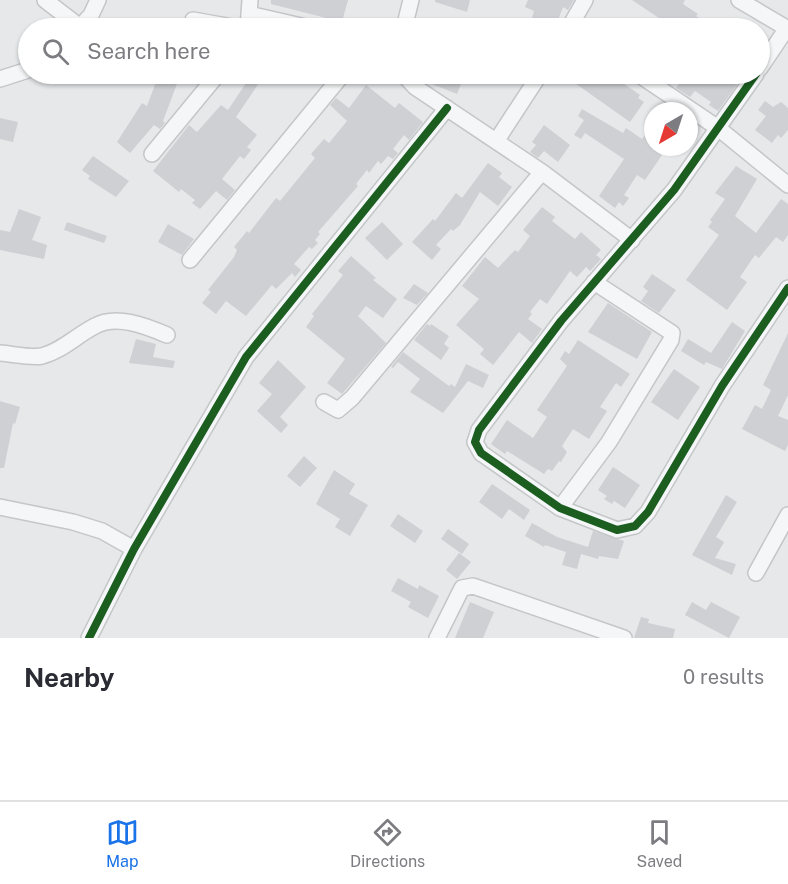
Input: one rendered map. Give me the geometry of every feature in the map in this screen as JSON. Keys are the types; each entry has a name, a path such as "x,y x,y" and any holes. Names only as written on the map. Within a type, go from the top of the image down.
{"street":[{"path":"45,0 67,18"},
{"path":"88,18 98,0"},
{"path":"406,18 411,0"},
{"path":"575,18 585,0"},
{"path":"740,0 788,28 770,53"},
{"path":"249,14 266,18"},
{"path":"0,79 18,73"},
{"path":"153,154 210,84"},
{"path":"190,260 335,84"},
{"path":"413,84 542,172 632,240"},
{"path":"497,140 533,84"},
{"path":"653,84 718,128 788,185"},
{"path":"749,84 674,190 561,321 479,430 475,442 481,453 561,508 617,530 635,525 648,512 723,386 788,288"},
{"path":"89,638 134,549 246,357 447,108"},
{"path":"324,402 338,410 352,398 542,172"},
{"path":"561,508 609,442 671,340 672,333 661,324 594,282"},
{"path":"0,353 40,356 70,343 97,324 115,322 137,323 167,335"},
{"path":"0,507 73,522 102,531 134,549"},
{"path":"756,573 788,515"},
{"path":"437,638 462,588 473,586 624,638"}],"building":[{"path":"271,0 348,0 343,18 326,18 271,4"},
{"path":"435,0 470,0 467,12 435,2"},
{"path":"528,0 574,0 568,10 563,7 559,18 532,18 534,11 525,7"},
{"path":"632,0 685,0 683,4 698,14 696,16 699,18 659,18"},
{"path":"155,84 177,84 163,121 165,123 160,129 154,125 130,153 117,142 142,103 147,106"},
{"path":"245,84 258,84 236,117 257,135 247,147 251,150 244,159 240,156 222,179 235,190 227,200 216,191 200,209 192,203 195,200 181,189 179,192 153,171 189,125 197,132 221,105 228,110"},
{"path":"432,84 461,84 457,94"},
{"path":"576,84 624,84 640,95 638,98 644,102 630,122"},
{"path":"679,84 737,84 718,111 709,105 711,102 695,91 690,97 676,88"},
{"path":"366,85 395,108 399,103 423,122 409,140 404,135 393,149 398,153 393,159 388,156 381,164 378,161 369,173 367,170 356,184 358,186 318,232 320,234 315,240 318,243 312,249 309,247 294,264 301,270 295,277 292,273 276,289 272,285 246,316 226,301 216,314 202,303 211,292 208,290 234,257 237,250 234,247 247,231 249,233 276,198 280,201 315,158 311,154 324,139 329,143 347,121 330,105 336,98 349,108"},
{"path":"765,101 773,107 781,102 788,108 788,130 781,138 778,135 772,143 755,130 766,116 758,110"},
{"path":"582,109 623,133 626,128 642,139 644,136 644,156 661,156 645,180 637,175 624,195 629,198 623,206 619,202 615,208 599,196 624,159 585,133 581,139 574,135 584,120 578,116"},
{"path":"0,118 18,122 13,142 0,139"},
{"path":"544,125 570,145 558,162 544,151 538,158 530,152 536,145 532,142"},
{"path":"93,156 129,181 116,197 88,179 90,176 82,170"},
{"path":"488,163 502,173 499,177 512,187 498,206 480,192 460,225 453,231 451,229 436,245 441,249 432,260 412,242 433,219 435,221 456,193 462,198"},
{"path":"736,166 757,179 735,216 756,233 781,199 788,204 788,235 783,242 776,237 759,258 755,255 740,277 747,282 727,310 686,280 719,235 708,227 712,222 710,220 725,199 715,193"},
{"path":"542,207 555,217 552,221 575,239 581,232 601,250 596,255 601,259 590,271 586,267 577,277 570,271 547,304 540,299 530,312 532,314 528,319 542,329 532,343 519,332 493,365 480,354 484,349 456,325 479,299 462,286 485,257 498,268 515,250 518,252 530,236 523,230"},
{"path":"19,209 41,217 32,240 47,245 44,259 0,250 0,230 10,232"},
{"path":"67,222 107,236 104,243 64,230"},
{"path":"382,222 403,244 387,260 365,238"},
{"path":"168,224 194,239 182,255 158,242"},
{"path":"351,256 376,278 373,280 397,299 383,318 366,306 358,316 386,343 342,394 327,383 345,359 306,327 314,316 312,314 343,275 338,271"},
{"path":"652,274 676,290 659,313 641,301 648,291 643,287"},
{"path":"414,284 428,293 417,305 403,298"},
{"path":"608,303 652,332 637,359 588,332"},
{"path":"732,322 745,331 722,369 706,362 704,365 681,351 688,339 711,353"},
{"path":"427,324 430,326 431,324 449,336 444,344 449,348 441,360 414,340"},
{"path":"788,333 788,395 778,416 788,420 788,445 785,451 742,429 755,405 762,409 771,390 763,385"},
{"path":"136,339 156,344 153,357 175,361 173,368 129,363"},
{"path":"578,340 630,374 621,387 616,383 600,407 607,411 589,439 573,429 562,446 567,452 561,462 559,461 552,471 548,469 544,474 507,451 505,454 491,444 507,420 533,438 547,417 537,410 567,366 560,359 565,351 569,354"},
{"path":"403,352 449,386 451,384 455,387 466,364 489,375 483,388 468,381 443,413 410,392 420,379 398,362 393,368 391,367"},
{"path":"278,360 306,387 280,417 288,425 281,433 257,411 272,394 259,383"},
{"path":"674,369 700,387 678,420 651,402"},
{"path":"0,401 20,407 15,424 13,423 4,468 0,468"},
{"path":"304,456 317,468 300,487 287,476"},
{"path":"613,467 640,485 625,508 614,501 612,504 604,499 607,496 598,490"},
{"path":"334,470 355,484 349,494 368,505 350,536 335,527 340,519 316,504"},
{"path":"492,484 530,510 524,520 509,509 502,519 479,502"},
{"path":"726,495 737,502 716,537 724,542 715,558 736,564 732,575 692,555"},
{"path":"398,514 423,531 415,543 390,526"},
{"path":"532,523 557,537 588,547 593,531 624,541 618,559 599,556 598,559 581,554 577,569 562,565 566,552 545,545 544,547 525,536"},
{"path":"448,529 469,544 462,554 441,539"},
{"path":"459,553 471,562 457,579 446,570"},
{"path":"398,578 418,589 419,585 439,596 428,618 408,607 411,602 391,591"},
{"path":"470,602 494,612 483,638 455,638"},
{"path":"692,602 706,610 711,602 740,617 729,638 685,615"},
{"path":"641,617 649,619 648,623 675,629 673,638 634,638"}],"cycle path":[{"path":"749,84 674,190 561,321 479,430 475,442 481,453 560,508 617,530 635,526 648,512 722,386 788,288"},
{"path":"89,638 134,549 246,357 447,108"}]}
